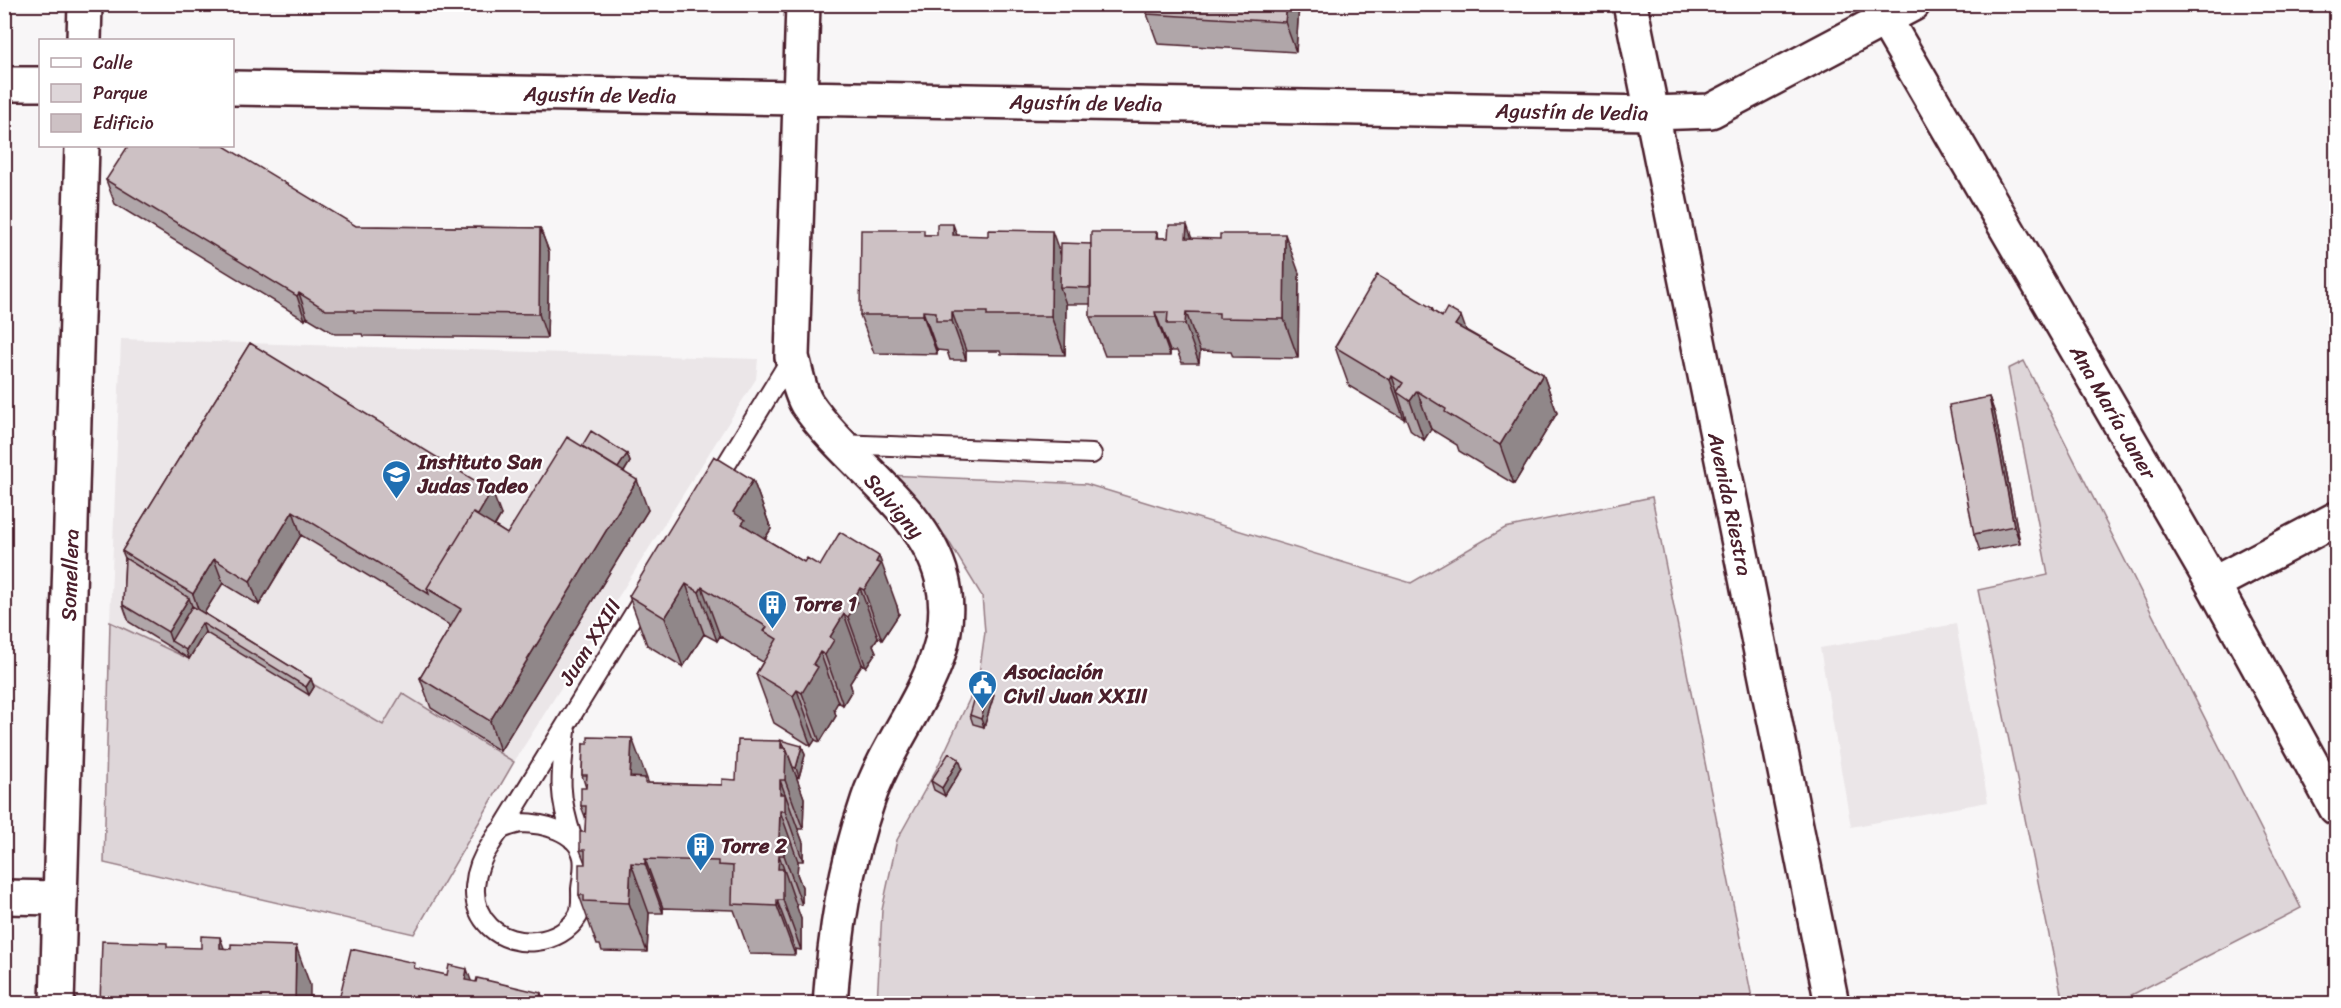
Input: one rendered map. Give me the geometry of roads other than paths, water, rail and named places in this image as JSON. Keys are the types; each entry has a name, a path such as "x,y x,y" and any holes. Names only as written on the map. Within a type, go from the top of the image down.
{"street":[{"path":"84,39 85,4"},
{"name":"Salvigny","path":"803,4 798,98 792,357 806,402 838,444 886,492 929,545 942,577 947,616 942,645 933,671 894,741 869,796 849,858 837,916 830,1004"},
{"name":"Avenida Riestra","path":"1630,4 1832,1004"},
{"name":"Agustín de Vedia","path":"234,88 1652,113 1711,111 1899,12"},
{"name":"Ana María Janer","path":"1899,12 2337,808"},
{"path":"4,84 39,84"},
{"name":"Somellera","path":"57,1004 82,147"},
{"path":"2213,584 2337,519"},
{"path":"4,897 60,898"}],"lane":[{"path":"705,499 792,357"},
{"path":"838,444 1092,454"},
{"name":"Juan XXIII","path":"502,829 654,581"},
{"path":"567,723 559,782 564,813 573,840 583,856 580,914 566,929 549,939 529,942 509,938 491,928 478,913 474,882 483,855 502,829 520,823 539,823 557,829 573,840"}],"place":[{"name":"Instituto San Judas Tadeo","path":"397,500"},
{"name":"Torre 1","path":"773,630"},
{"name":"Asociación Civil Juan XXIII","path":"983,710"},
{"name":"Torre 2","path":"700,872"}]}
